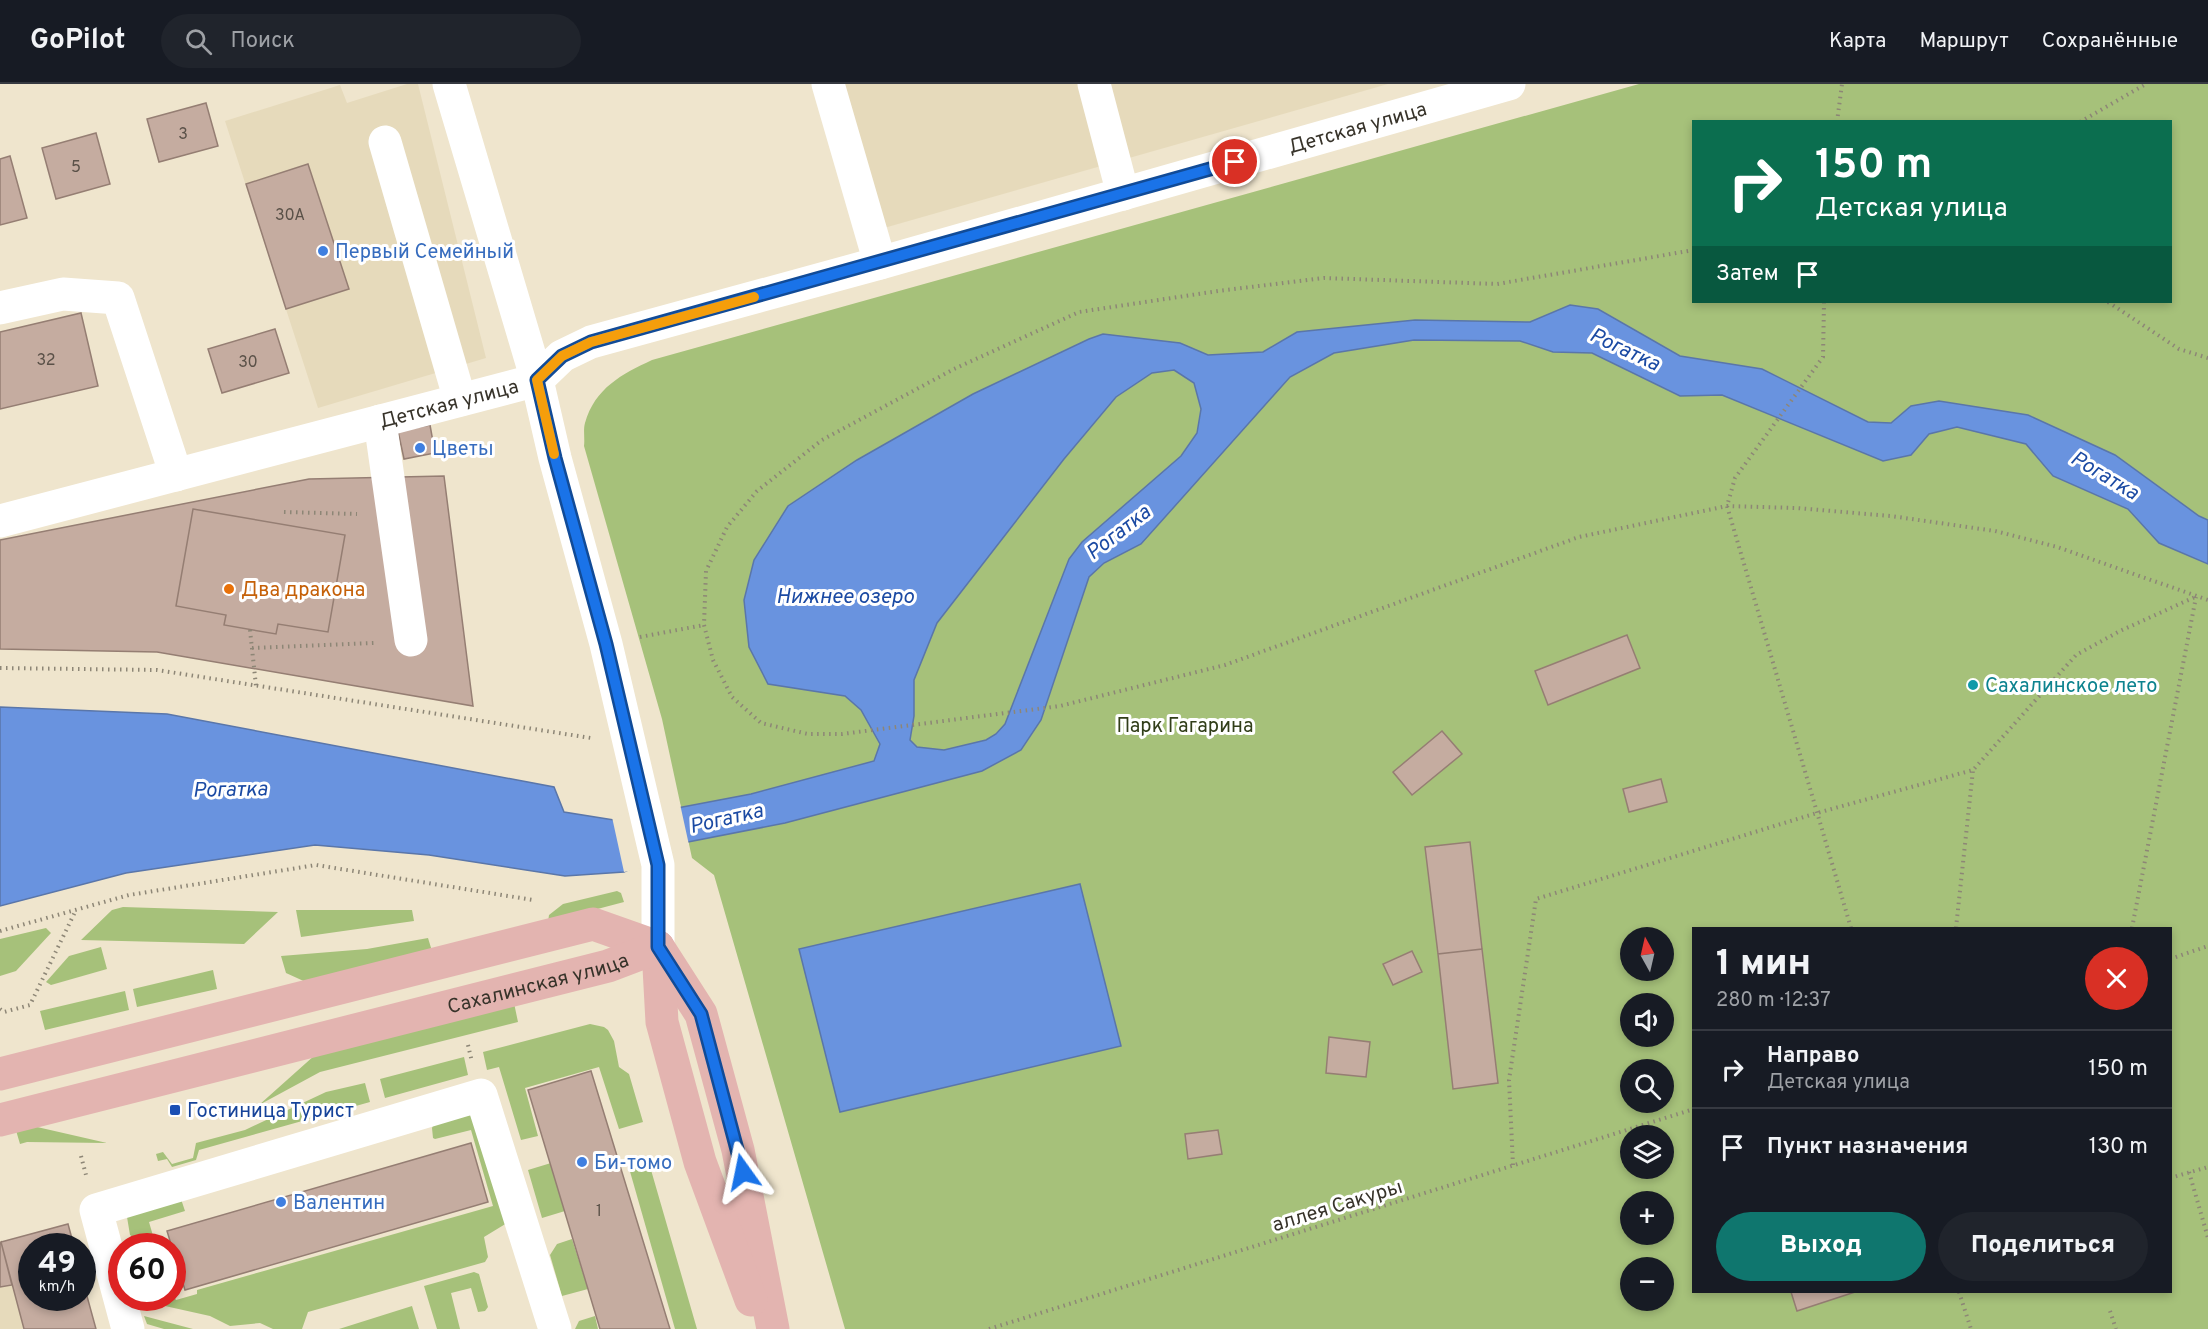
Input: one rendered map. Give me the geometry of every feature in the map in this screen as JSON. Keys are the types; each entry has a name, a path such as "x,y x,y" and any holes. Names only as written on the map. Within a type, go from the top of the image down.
{"main road":[{"name":"Сахалинская улица","path":"0,1074 593,924 658,947"},
{"name":"Сахалинская улица","path":"0,1120 608,966 658,947"},
{"path":"658,947 662,1022 693,1139 762,1329"},
{"path":"658,947 701,1014 738,1150 773,1329"}],"street":[{"path":"449,84 537,380 555,458 606,644 658,865 658,947"},
{"path":"828,84 880,263"},
{"path":"1094,84 1123,194"},
{"name":"Детская улица","path":"0,521 537,380 562,356 591,342 1123,194 1434,94 1509,84"},
{"path":"385,142 460,400"},
{"path":"0,308 63,294 118,298 176,475"},
{"path":"380,421 411,640"},
{"path":"128,1329 96,1210 481,1095 555,1329"}],"path":[{"path":"1837,120 1842,84"},
{"path":"2083,120 2146,84"},
{"path":"1692,250 1497,284 1324,278 1079,312 954,369 822,440 758,491 727,527 706,571 704,625 712,660 732,697 761,723 808,734 843,735 1060,706 1225,665 1579,537 1727,506 1796,508 1891,516 1995,531 2057,547 2208,600"},
{"path":"1824,303 1823,357 1735,478 1727,506 1851,927"},
{"path":"2110,303 2179,349 2208,358"},
{"path":"284,512 393,515"},
{"path":"1513,1165 1509,1080 1536,899 1818,813 1973,770 2076,655 2120,631 2196,596"},
{"path":"2132,927 2196,596"},
{"path":"631,640 704,625"},
{"path":"250,630 256,686"},
{"path":"252,648 394,643 411,640"},
{"path":"0,668 158,670 602,740"},
{"path":"1956,927 1973,770"},
{"path":"0,931 129,895 316,865 537,901"},
{"path":"0,1009 4,1012 30,1005 75,911"},
{"path":"2172,958 2208,946"},
{"name":"аллея Сакуры","path":"989,1329 1692,1110"},
{"path":"2172,1177 2208,1167"},
{"path":"2189,1172 2208,1238"},
{"path":"1959,1293 1971,1329"},
{"path":"2110,1311 2116,1329"}],"shaded area":[{"path":"407,84 418,84 486,358 318,408 225,121 340,85 347,103"},
{"path":"819,84 1388,84 870,232"},
{"path":"0,1240 24,1329 0,1329"}],"green space":[{"name":"Парк Гагарина","path":"1639,84 2208,84 2208,1329 845,1329 714,875 692,858 662,719 584,446 585,423 595,400 620,377 652,360"},
{"path":"617,891 621,893 624,902 548,922 549,915 563,904"},
{"path":"123,907 278,912 244,944 81,940 112,910"},
{"path":"296,910 412,910 414,921 301,937"},
{"path":"46,928 51,933 16,971 0,976 0,939"},
{"path":"428,938 432,951 308,983 286,973 281,956 367,949"},
{"path":"101,947 107,969 51,985 46,982 69,956"},
{"path":"213,970 217,989 137,1007 133,989"},
{"path":"125,991 129,1010 45,1030 40,1011"},
{"path":"514,1003 518,1022 320,1072 259,1105 315,1055"},
{"path":"590,1024 604,1027 614,1041 619,1067 629,1074 643,1122 619,1129 599,1067 525,1088 538,1136 521,1140 499,1067 487,1070 483,1052"},
{"path":"464,1057 468,1075 385,1098 380,1079"},
{"path":"365,1083 370,1102 199,1150 196,1160 172,1167 167,1159 158,1161 156,1154 163,1152 172,1164 193,1158 196,1143 245,1130 326,1092"},
{"path":"472,1115 507,1223 484,1237 488,1257 485,1262 308,1312 302,1329 273,1329 260,1323 230,1326 210,1316 186,1311 186,1297 197,1294 197,1290 493,1206 471,1130 435,1139 432,1128 436,1118"},
{"path":"24,1124 107,1143 27,1142 20,1144 15,1127"},
{"path":"551,1163 565,1211 542,1218 528,1170"},
{"path":"649,1163 697,1329 675,1329 629,1168"},
{"path":"181,1199 185,1211 149,1222 152,1233 130,1233 126,1211"},
{"path":"572,1239 588,1289 562,1296 550,1255 557,1244"},
{"path":"474,1272 479,1274 488,1307 485,1311 478,1312 471,1288 451,1293 460,1329 437,1329 424,1286"},
{"path":"412,1306 419,1329 339,1329"},
{"path":"144,1316 193,1329 164,1329 147,1324"},
{"path":"595,1316 598,1329 575,1329 579,1321"}],"water":[{"path":"1570,305 1598,309 1680,356 1762,369 1868,422 1891,423 1911,406 1939,401 2028,415 2115,455 2199,516 2208,520 2208,564 2159,543 2128,509 2053,476 2026,444 1957,427 1929,434 1911,455 1883,461 1722,395 1680,396 1592,353 1553,352 1520,341 1414,340 1334,353 1290,377 1141,544 1104,563 1089,577 1041,720 1021,750 982,771 785,823 688,842 624,872 565,876 429,855 315,845 126,873 0,906 0,707 167,714 554,787 564,812 614,820 751,794 874,761 880,744 861,710 845,696 768,684 749,647 744,600 754,560 788,506 857,460 973,394 1103,334 1180,343 1208,355 1263,352 1297,332 1415,320 1530,322","holes":["1174,370 1194,383 1201,409 1197,433 1181,456 1082,542 1069,559 1005,724 996,734 986,740 944,750 917,747 910,740 914,716 914,680 937,623 1064,459 1116,397 1152,373"]},
{"path":"1080,884 1121,1046 840,1112 799,949"}],"pier":[{"path":"680,804 689,845 638,869 624,872 612,817"}],"building":[{"path":"206,103 218,146 159,162 147,119"},
{"path":"96,133 110,184 56,199 42,148"},
{"path":"10,156 27,218 0,225 0,159"},
{"path":"308,164 349,289 286,309 246,184"},
{"path":"81,313 98,386 0,409 0,332"},
{"path":"275,329 289,373 222,393 208,349"},
{"path":"430,425 435,453 404,459 398,431"},
{"name":"Два дракона","path":"444,476 473,706 157,652 0,649 0,540 309,479"},
{"name":"Два дракона","path":"193,509 345,535 328,632 278,624 276,634 224,625 226,615 176,606"},
{"path":"1627,635 1640,668 1548,705 1535,671"},
{"path":"1442,731 1462,754 1412,795 1393,772"},
{"path":"1661,779 1667,802 1629,812 1623,789"},
{"path":"1470,842 1482,949 1438,954 1425,847"},
{"path":"1482,949 1498,1083 1453,1089 1438,954"},
{"path":"1412,951 1422,972 1393,985 1383,964"},
{"path":"1329,1037 1370,1042 1366,1077 1326,1073"},
{"path":"591,1071 670,1329 600,1329 528,1090"},
{"path":"1218,1130 1222,1154 1188,1159 1185,1134"},
{"path":"471,1143 488,1202 186,1290 186,1233 168,1233 167,1231"},
{"path":"68,1224 70,1233 34,1233"},
{"path":"18,1237 18,1306 1,1242"},
{"path":"0,1243 12,1285 0,1287"},
{"path":"1791,1293 1852,1293 1797,1311"},
{"path":"19,1311 91,1311 96,1329 24,1329"}],"slow traffic":[{"path":"554,454 537,380 562,356 591,342 754,297"}],"place":[{"name":"Первый Семейный","path":"323,251"},
{"name":"Цветы","path":"420,448"},
{"name":"Два дракона","path":"229,589"},
{"name":"Сахалинское лето","path":"1973,685"},
{"name":"Гостиница Турист","path":"175,1110"},
{"name":"Би-томо","path":"582,1162"},
{"name":"Валентин","path":"281,1202"}],"route":[{"path":"743,1172 701,1014 658,947 658,865 606,644 555,458 537,380 562,356 591,342 1235,162"}],"water label":[{"name":"Рогатка","path":"1625,349"},
{"name":"Рогатка","path":"2105,475"},
{"name":"Рогатка","path":"1118,532"},
{"name":"Нижнее озеро","path":"845,596"},
{"name":"Рогатка","path":"230,789"},
{"name":"Рогатка","path":"726,818"}]}
